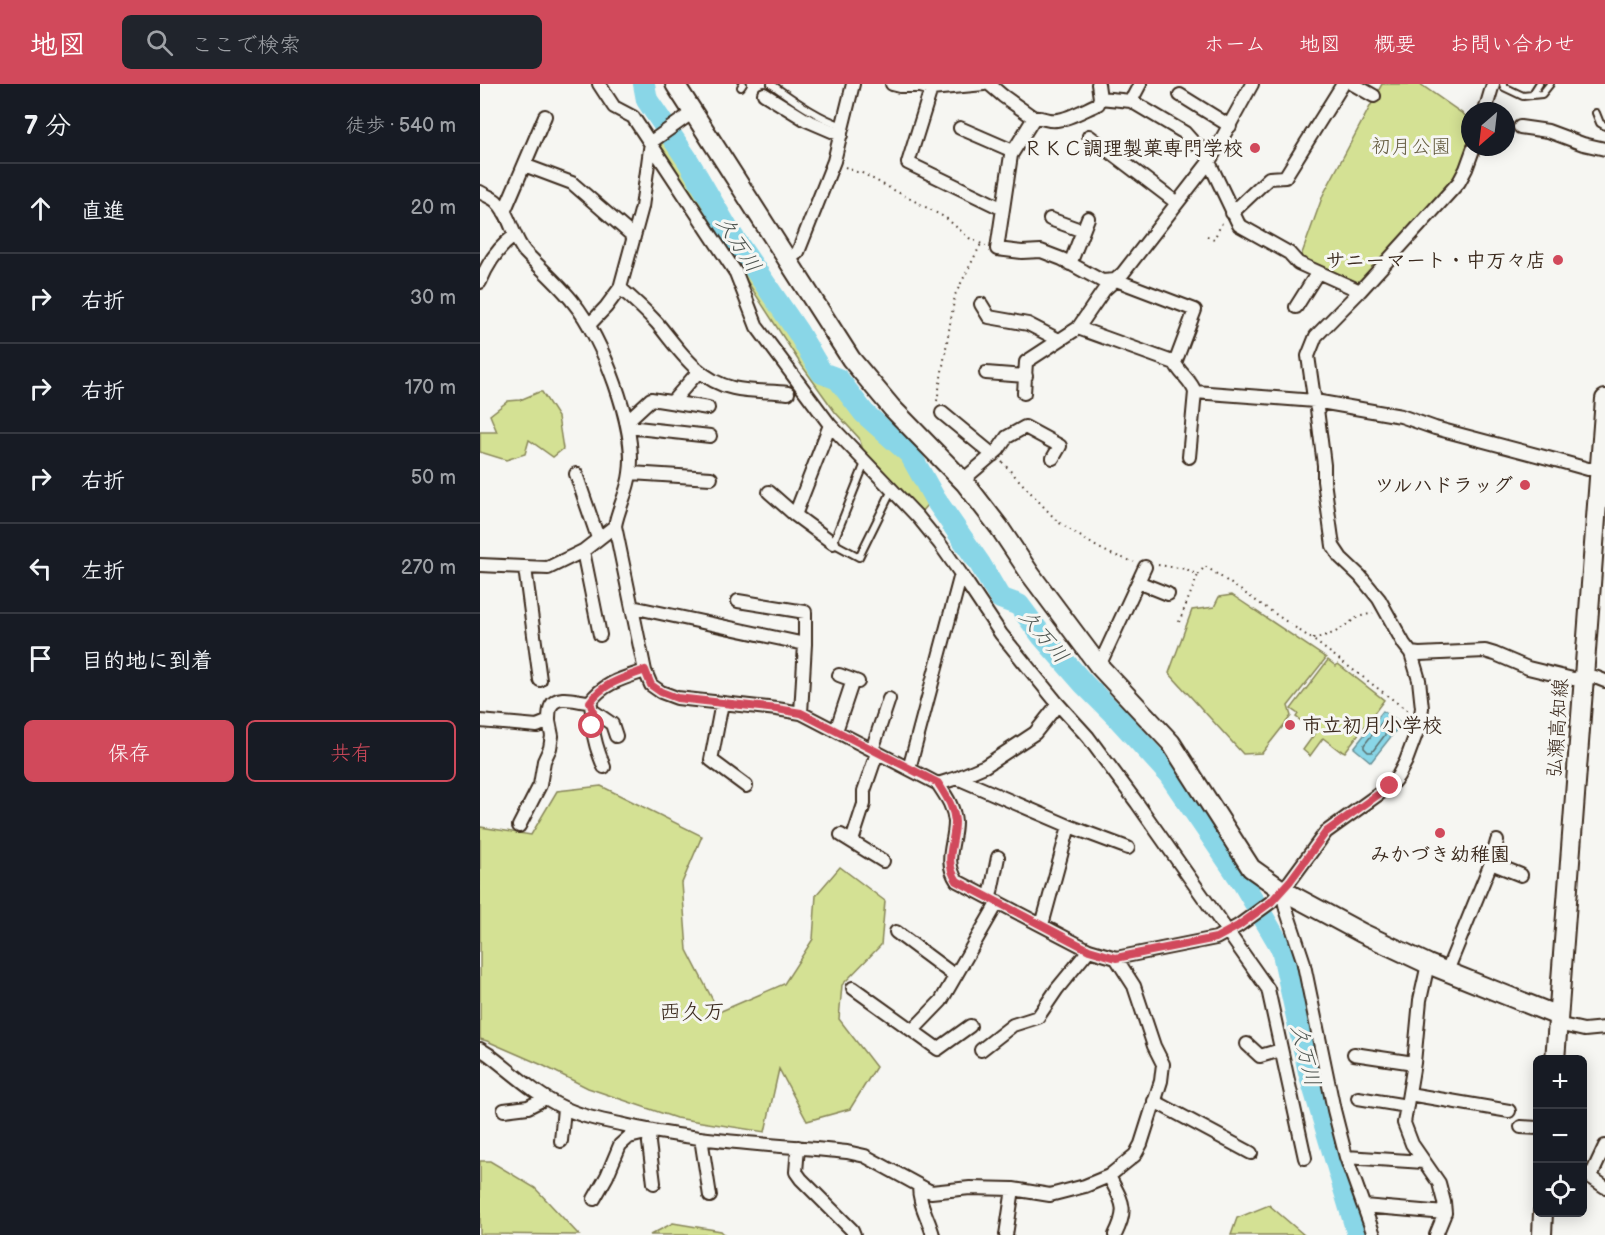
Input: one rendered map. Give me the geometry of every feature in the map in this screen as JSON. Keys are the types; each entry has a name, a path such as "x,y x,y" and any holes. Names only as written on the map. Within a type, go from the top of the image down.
{"street":[{"path":"599,84 614,107 633,117 653,140 736,273 757,327 830,425 918,517 962,574 1001,634 1088,737 1233,929 1268,989 1305,1158"},
{"path":"675,84 690,115 788,260 851,359 892,408 963,480 1099,666 1171,743 1251,868 1286,909 1303,960 1346,1157 1374,1235"},
{"path":"788,260 798,252 834,161 853,84"},
{"path":"892,84 931,89 984,84"},
{"path":"989,84 1034,118 1041,117 1049,120 1059,120 1098,104 1100,98 1098,84"},
{"path":"1131,101 1140,84"},
{"path":"1024,393 1026,362 1078,328 1104,290 1116,280 1209,162 1252,84"},
{"path":"1232,213 1269,178 1285,177 1343,84"},
{"path":"1353,84 1374,96"},
{"path":"1488,102 1493,84"},
{"path":"767,89 806,120 842,130"},
{"path":"931,89 908,163 1003,209"},
{"path":"1180,95 1230,126"},
{"path":"1100,98 1131,101 1185,133 1206,151 1239,225 1289,253 1298,263 1360,291"},
{"path":"589,325 620,288 642,207 653,140 690,115"},
{"path":"504,212 545,116"},
{"path":"1034,118 1011,155 997,249 1022,252 1041,251 1102,281 1116,280 1195,310 1175,363 1192,383 1195,392 1189,457"},
{"path":"1520,127 1548,131 1583,144 1605,149"},
{"path":"960,128 1013,151"},
{"path":"1089,136 1176,203"},
{"path":"480,192 496,201 510,224 514,237 573,302 589,325 613,379 631,447 631,473 615,526 645,670 651,685 677,698 801,713 938,783 951,803 955,822 950,860 951,872 957,881 1089,950 1116,958 1216,938 1233,929 1276,896 1326,832 1390,786 1398,776 1411,750 1420,720 1422,698 1419,680 1411,653 1379,599 1341,558 1333,546 1317,409 1308,356 1316,336 1459,182 1471,156"},
{"path":"524,165 572,183 634,237"},
{"path":"1070,264 1088,218"},
{"path":"1050,219 1083,231"},
{"path":"480,282 492,260 514,237"},
{"path":"1296,306 1318,272"},
{"path":"620,288 657,324 680,353 706,377 733,388 788,393"},
{"path":"981,304 989,317 1028,324 1059,340"},
{"path":"1078,328 1175,363"},
{"path":"672,402 699,371"},
{"path":"986,373 1026,376"},
{"path":"1195,392 1315,401 1401,417 1588,469 1602,469"},
{"path":"627,425 651,399 708,408"},
{"name":"弘瀬高知線","path":"1555,1055 1602,469 1605,401"},
{"path":"939,410 993,455"},
{"path":"627,425 710,436"},
{"path":"795,515 830,425"},
{"path":"963,480 993,455 1008,437 1025,427 1060,446 1053,458"},
{"path":"631,473 711,478"},
{"path":"576,474 598,538"},
{"path":"769,492 833,543"},
{"path":"480,565 548,568 583,552 615,526"},
{"path":"583,552 600,635"},
{"path":"1099,666 1148,565"},
{"path":"525,568 540,680"},
{"path":"909,768 962,574"},
{"path":"1138,582 1168,594"},
{"path":"738,601 805,612 801,713"},
{"path":"632,608 805,645"},
{"path":"1411,653 1485,651 1528,668 1573,679 1595,677 1605,681"},
{"path":"604,767 592,726 591,707 597,693 609,684 645,670"},
{"path":"836,731 856,681 839,675"},
{"path":"519,826 540,784 552,736 549,721 551,706 557,700 565,698 591,707 612,724 616,736"},
{"path":"883,861 846,838 864,804 864,791 889,699"},
{"path":"722,703 711,760 746,786"},
{"path":"938,783 986,766 1035,733 1058,704"},
{"path":"480,721 537,726 549,721"},
{"path":"957,778 1069,826 1128,848"},
{"path":"1042,925 1069,826"},
{"path":"1447,971 1491,863 1497,841"},
{"path":"913,1030 941,1001 994,900 998,857"},
{"path":"1491,863 1521,875"},
{"path":"1276,896 1558,1020 1584,1030 1605,1028"},
{"path":"896,932 955,976"},
{"path":"981,1050 1013,1025 1038,1017 1057,989 1089,950"},
{"path":"480,1049 546,1098 564,1108 591,1118 650,1132 847,1152 865,1156 931,1192 970,1188 1013,1189 1050,1195 1085,1186 1109,1176 1135,1155 1141,1144 1161,1081 1163,1064 1154,1046 1134,986 1116,958"},
{"path":"1428,964 1420,1000 1414,1063 1404,1123 1412,1144 1439,1183 1444,1202 1444,1213 1436,1235"},
{"path":"853,988 938,1049 970,1026"},
{"path":"1247,1044 1260,1056 1281,1050"},
{"path":"1354,1054 1414,1063"},
{"path":"504,1110 528,1107 546,1098"},
{"path":"1358,1098 1408,1100 1509,1111"},
{"path":"1154,1101 1251,1153"},
{"path":"561,1141 564,1108"},
{"path":"1521,1127 1533,1128"},
{"path":"650,1132 649,1143 654,1184"},
{"path":"594,1199 620,1145 629,1137 650,1132"},
{"path":"701,1138 710,1196"},
{"path":"1605,1146 1587,1173 1605,1187"},
{"path":"798,1147 796,1172 852,1230 854,1235"},
{"path":"1346,1157 1424,1162"},
{"path":"1109,1176 1122,1203 1123,1219 1115,1235"},
{"path":"920,1186 919,1199 933,1235"},
{"path":"1006,1235 1013,1189"},
{"path":"1364,1206 1444,1213"},
{"path":"1542,1235 1543,1217"}],"lane":[{"path":"1503,84 1504,87 1523,96 1542,94 1550,84"},
{"path":"1532,95 1539,84"},
{"path":"1596,113 1600,123 1605,126"},
{"path":"865,463 833,543 859,557 892,490"}],"path":[{"path":"834,161 860,172 946,218 981,244 997,249"},
{"path":"1208,236 1214,239 1223,221 1232,213"},
{"path":"939,410 955,295 981,244"},
{"path":"993,455 1058,522 1111,554 1148,565 1186,569 1198,575"},
{"path":"1179,622 1198,575 1205,566 1312,639 1420,720"},
{"path":"1312,639 1334,633 1364,615 1375,613 1390,617"}],"green space":[{"name":"初月公園","path":"1382,84 1420,84 1461,113 1461,156 1464,156 1454,179 1363,279 1353,284 1300,259 1323,195"},
{"path":"666,140 674,154 682,158 692,181 727,240 761,286 771,306 824,384 825,379 834,383 848,399 857,416 906,457 926,495 927,505 920,513 865,456 859,438 835,412 800,363 660,145"},
{"path":"542,392 558,417 563,449 553,457 529,440 525,454 506,460 480,452 480,432 497,432 490,415 508,401 520,400"},
{"path":"1232,595 1326,658 1288,706 1291,716 1262,753 1243,754 1169,673 1192,610 1214,607 1219,597"},
{"path":"1328,660 1336,666 1338,664 1384,700 1345,752 1340,751 1323,738 1310,756 1303,750 1316,732 1296,717 1298,714 1291,709"},
{"path":"601,786 702,836 682,883 687,950 719,1012 784,984 813,939 816,895 840,867 885,901 881,945 842,985 839,1019 876,1067 850,1109 807,1121 779,1069 765,1132 676,1118 588,1088 542,1065 480,1039 480,827 531,835 557,791"},
{"path":"480,1161 490,1161 535,1188 579,1235 480,1234"},
{"path":"1269,1205 1304,1235 1231,1235 1237,1218"},
{"path":"673,1223 721,1231 725,1235 650,1235"}],"water":[{"path":"1383,711 1401,724 1371,762 1354,748"}],"waterway":[{"name":"久万川","path":"644,84 647,100 687,159 729,231 798,332 822,373 838,379 864,413 910,454 935,499 980,564 1000,598 1019,605 1042,636 1084,684 1169,774 1243,883 1282,949 1309,1072 1358,1235"}],"place":[{"name":"ＲＫＣ調理製菓専門学校","path":"1255,148"},
{"name":"サニーマート・中万々店","path":"1558,260"},
{"name":"ツルハドラッグ","path":"1525,485"},
{"name":"市立初月小学校","path":"1290,725"},
{"name":"みかづき幼稚園","path":"1440,833"}],"district":[{"name":"西久万","path":"692,1011"}],"route":[{"path":"592,726 593,711 590,702 597,693 609,684 645,670 651,685 677,698 801,713 938,783 951,803 955,822 950,860 951,872 957,881 1089,950 1116,958 1216,938 1238,926 1271,902 1330,828 1390,786"}]}
